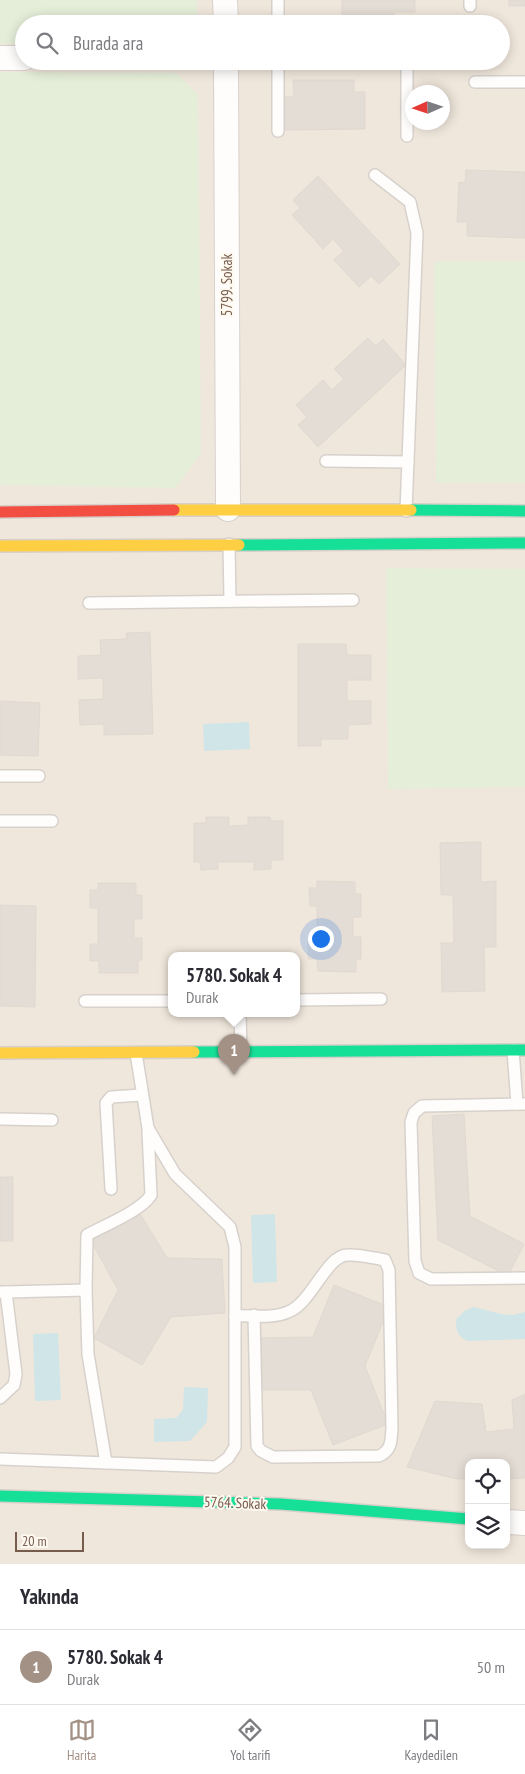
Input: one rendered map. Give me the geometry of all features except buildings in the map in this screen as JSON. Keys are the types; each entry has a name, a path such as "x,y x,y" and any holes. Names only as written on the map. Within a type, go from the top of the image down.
{"street":[{"path":"225,0 226,15"},
{"path":"0,58 15,58"},
{"name":"5799. Sokak","path":"226,70 228,509"},
{"path":"0,512 228,509 525,511"},
{"path":"0,546 525,543"},
{"path":"0,1053 525,1050"},
{"name":"5764. Sokak","path":"0,1496 282,1504 465,1519"},
{"path":"510,1522 525,1523"}],"lane":[{"path":"278,0 278,15"},
{"path":"278,70 278,131"},
{"path":"407,70 408,136"},
{"path":"475,82 525,82"},
{"path":"375,175 410,202 417,233 406,510"},
{"path":"326,461 408,462"},
{"path":"229,544 230,601"},
{"path":"89,603 353,600"},
{"path":"0,776 39,776"},
{"path":"0,820 52,820"},
{"path":"300,1000 381,999"},
{"path":"85,1001 168,1001"},
{"path":"240,1017 241,1052"},
{"path":"513,1050 515,1091 521,1104 432,1105 422,1106 414,1113 411,1122 415,1261 419,1273 431,1279 525,1278"},
{"path":"106,1463 88,1354 87,1235 138,1208 146,1203 152,1195 148,1128 136,1053"},
{"path":"110,1189 106,1103 111,1097 142,1095"},
{"path":"0,1119 52,1120"},
{"path":"0,1459 216,1467 228,1458 235,1446 235,1247 230,1226 175,1174 148,1128"},
{"path":"235,1316 254,1315 277,1316 290,1312 308,1296 334,1259 345,1255 385,1260 390,1270 392,1428 391,1443 386,1453 379,1456 273,1456 262,1452 257,1446 254,1315"},
{"path":"0,1398 14,1385 16,1374 3,1292 86,1290"}],"shaded area":[{"path":"0,0 525,0 525,1564 0,1564"},
{"path":"249,722 250,749 204,751 203,724"},
{"path":"275,1214 277,1282 253,1283 251,1215"},
{"path":"474,1307 501,1314 513,1315 525,1312 525,1339 468,1341 459,1335 456,1322 457,1318 466,1310"},
{"path":"58,1333 61,1400 35,1401 33,1334"},
{"path":"184,1387 208,1388 207,1422 190,1441 154,1442 154,1419 176,1418 183,1410"}],"green space":[{"path":"0,0 197,0 197,15 15,15 15,43 0,44"},
{"path":"0,72 176,73 198,94 201,454 175,488 0,485"},
{"path":"525,261 525,482 436,483 434,262"},
{"path":"386,568 525,569 525,787 388,789"}],"traffic: fast":[{"path":"411,510 525,511"},
{"path":"239,545 525,543"},
{"path":"194,1052 525,1050"},
{"path":"0,1496 281,1504 465,1519"}],"traffic: slow":[{"path":"174,510 411,510"},
{"path":"0,546 239,545"},
{"path":"0,1053 194,1052"}],"traffic: jam":[{"path":"0,512 174,510"}],"place":[{"name":"5780. Sokak 4","path":"234,1075"}]}
